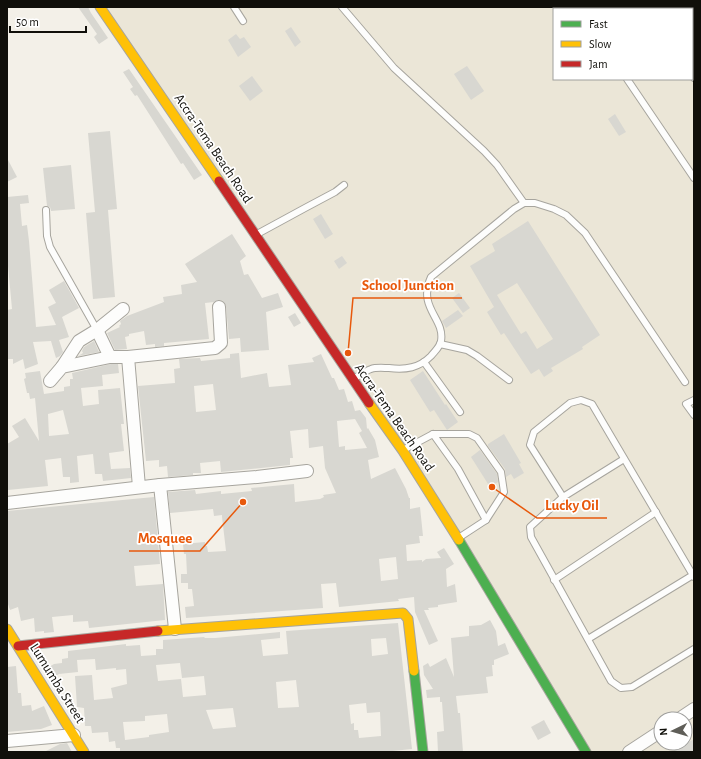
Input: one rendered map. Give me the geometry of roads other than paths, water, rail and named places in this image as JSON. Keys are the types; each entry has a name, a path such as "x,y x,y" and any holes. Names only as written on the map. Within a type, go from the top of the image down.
{"main road":[{"name":"Accra-Tema Beach Road","path":"100,7 256,235 352,379 403,450 458,538 586,752"},
{"path":"18,646 175,629 403,613 408,619 422,752"},
{"name":"Lumumba Street","path":"7,628 84,752"}],"street":[{"path":"62,366 110,357 128,357 215,348 221,343 219,307"},
{"path":"50,381 79,341 97,330 123,309"},
{"path":"97,330 110,357"},
{"path":"128,357 139,487"},
{"path":"7,503 139,487 306,472"},
{"path":"160,485 175,629"},
{"path":"7,741 74,735"},
{"path":"629,752 653,736"}],"lane":[{"path":"234,7 243,21"},
{"path":"342,7 394,68 497,165 524,203"},
{"path":"628,80 694,178"},
{"path":"256,235 335,192 344,185"},
{"path":"352,379 372,369 405,369 414,367 424,362 439,348 441,331 427,298 427,286 431,277 514,209 524,203 535,203 566,215 585,233 685,382"},
{"path":"46,210 47,236 50,247 97,330"},
{"path":"440,344 467,350 509,380"},
{"path":"424,362 460,412"},
{"path":"563,497 530,445 534,432 570,403 581,400 592,404 693,576 588,639"},
{"path":"694,400 686,404 694,415"},
{"path":"433,434 458,469 486,520"},
{"path":"403,450 433,434 469,434 477,438 501,472 504,492 486,520 458,538"},
{"path":"624,459 563,497 530,527 531,537 611,681 621,688 632,687 694,649"},
{"path":"554,580 656,512"}],"place":[{"name":"School Junction","path":"348,353"},
{"name":"Lucky Oil","path":"492,487"},
{"name":"Mosquee","path":"243,502"}]}
